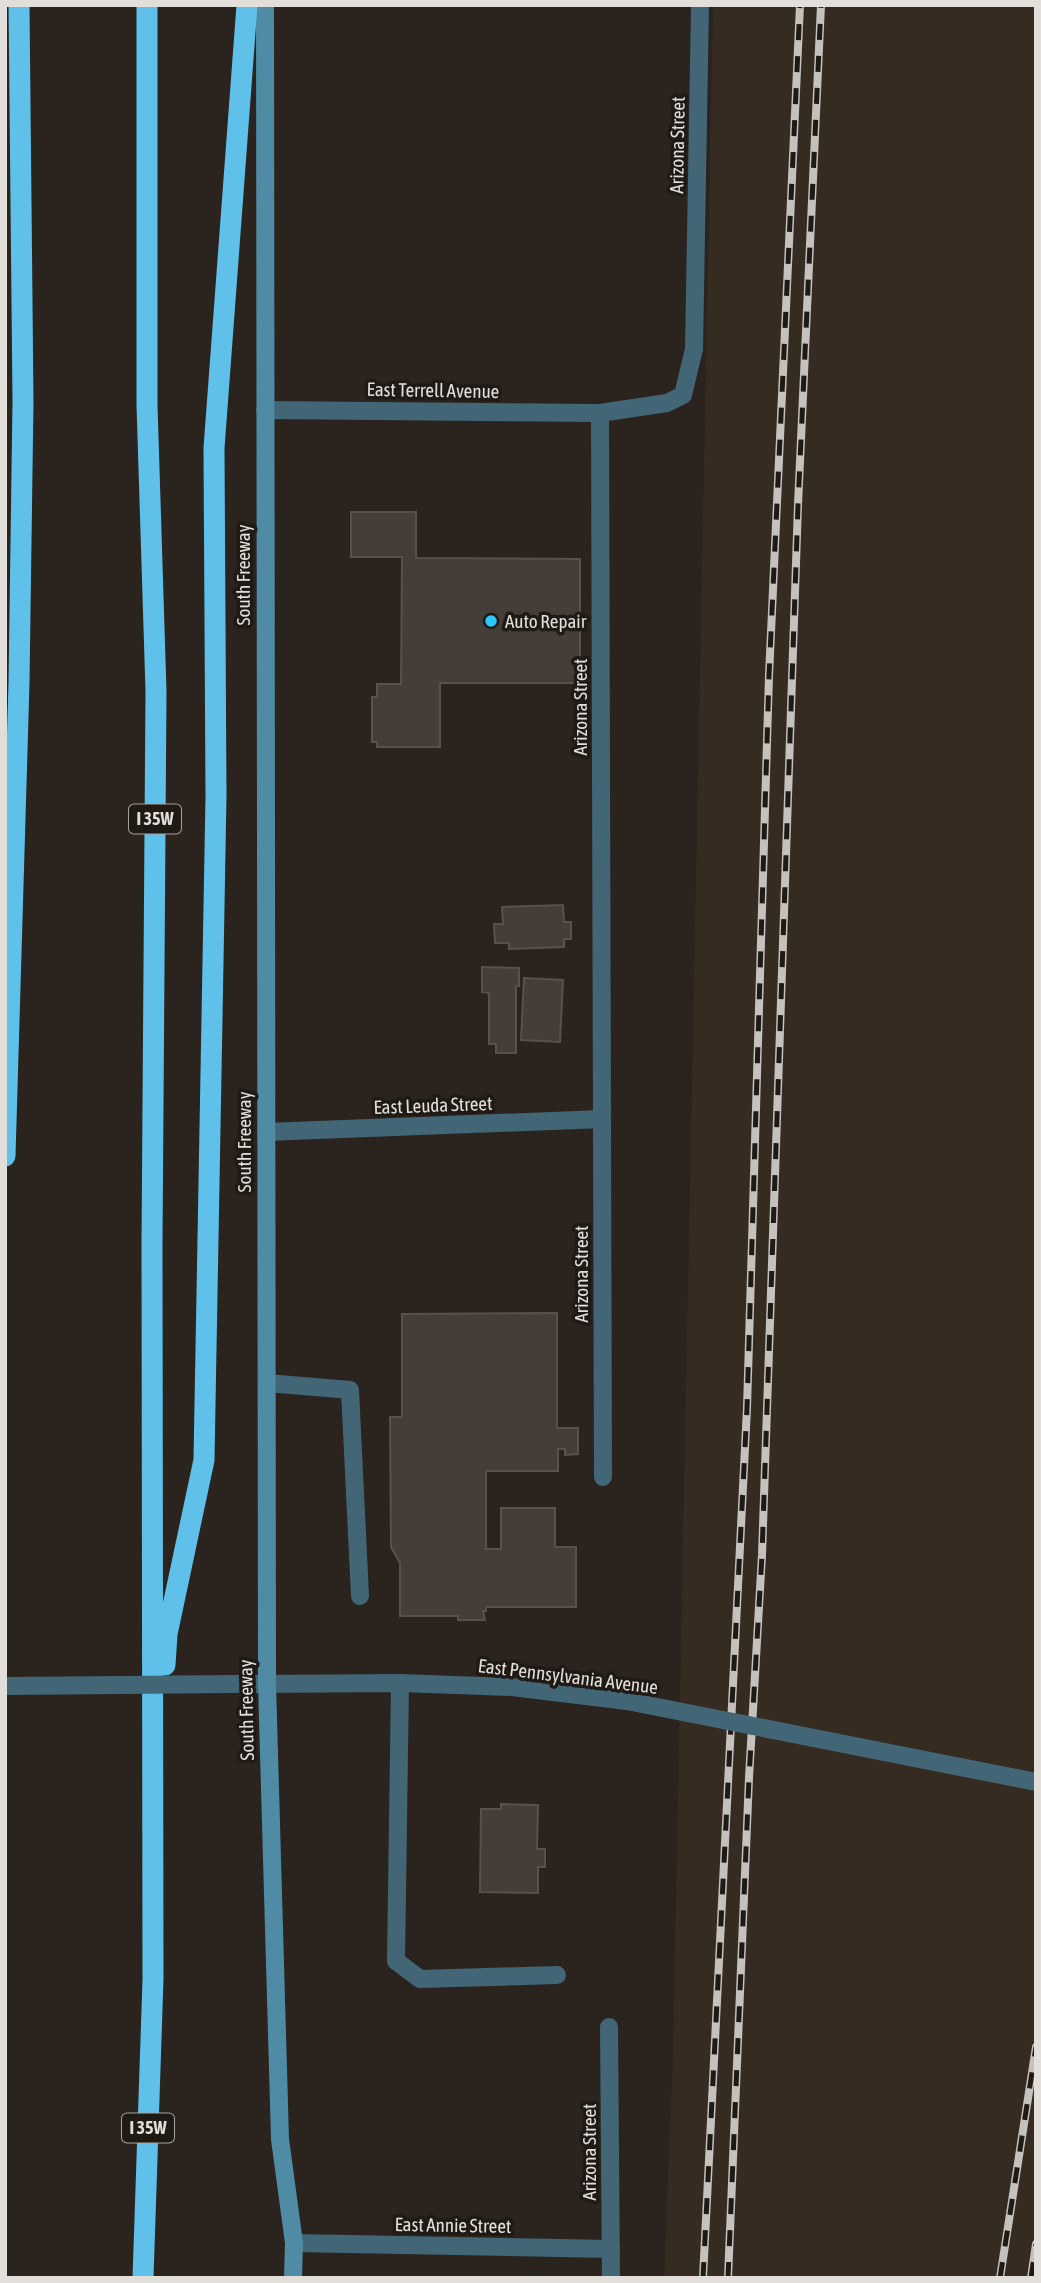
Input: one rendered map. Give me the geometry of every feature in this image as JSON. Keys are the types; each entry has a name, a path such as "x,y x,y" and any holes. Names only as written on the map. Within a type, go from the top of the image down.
{"highway":[{"path":"5,1156 19,683 23,401 19,5"},
{"name":"I 35W","path":"143,2278 153,1979 152,1258 156,691 147,405 147,5"},
{"path":"153,1979 167,1634 204,1460 216,796 214,448 247,5"}],"main road":[{"name":"South Freeway","path":"265,5 267,1683 280,2139 294,2243 293,2278"}],"street":[{"name":"Arizona Street","path":"603,1476 600,413 667,403 682,395 694,349 701,5"},
{"name":"East Terrell Avenue","path":"265,410 600,413"},
{"name":"East Leuda Street","path":"266,1132 602,1119"},
{"path":"267,1383 350,1390 359,1596"},
{"path":"400,1683 396,1961 420,1979 557,1975"},
{"name":"East Pennsylvania Avenue","path":"5,1686 400,1683 512,1687 627,1701 1036,1782"},
{"name":"Arizona Street","path":"609,2027 611,2278"},
{"name":"East Annie Street","path":"294,2243 611,2249"}],"shaded area":[{"path":"713,5 1036,5 1036,2278 664,2278 673,2056"}],"building":[{"name":"Auto Repair","path":"351,512 416,512 416,558 580,559 580,683 440,683 440,747 377,747 377,742 372,742 372,697 377,697 377,684 401,684 402,557 351,557"},
{"path":"563,905 564,922 571,922 571,939 564,939 564,947 509,949 509,943 495,943 494,924 503,924 502,907"},
{"path":"482,967 519,968 519,986 516,986 516,1053 496,1053 496,1044 489,1044 489,993 482,992"},
{"path":"524,978 563,980 560,1042 521,1040"},
{"path":"557,1313 557,1428 578,1428 578,1454 565,1455 565,1449 558,1449 558,1471 486,1471 486,1549 501,1549 501,1508 555,1508 555,1547 576,1547 576,1607 486,1607 486,1611 483,1611 485,1620 458,1620 458,1616 400,1616 400,1563 391,1547 390,1417 402,1417 402,1314"},
{"path":"501,1804 538,1805 537,1849 545,1849 545,1867 538,1867 538,1893 480,1892 481,1809 501,1809"}],"railway":[{"path":"703,2278 747,1408 769,676 800,5"},
{"path":"728,2278 749,1778 762,1555 798,505 821,5"},
{"path":"1000,2278 1036,2047"},
{"path":"1031,2278 1036,2244"}],"place":[{"name":"Auto Repair","path":"491,621"}]}
